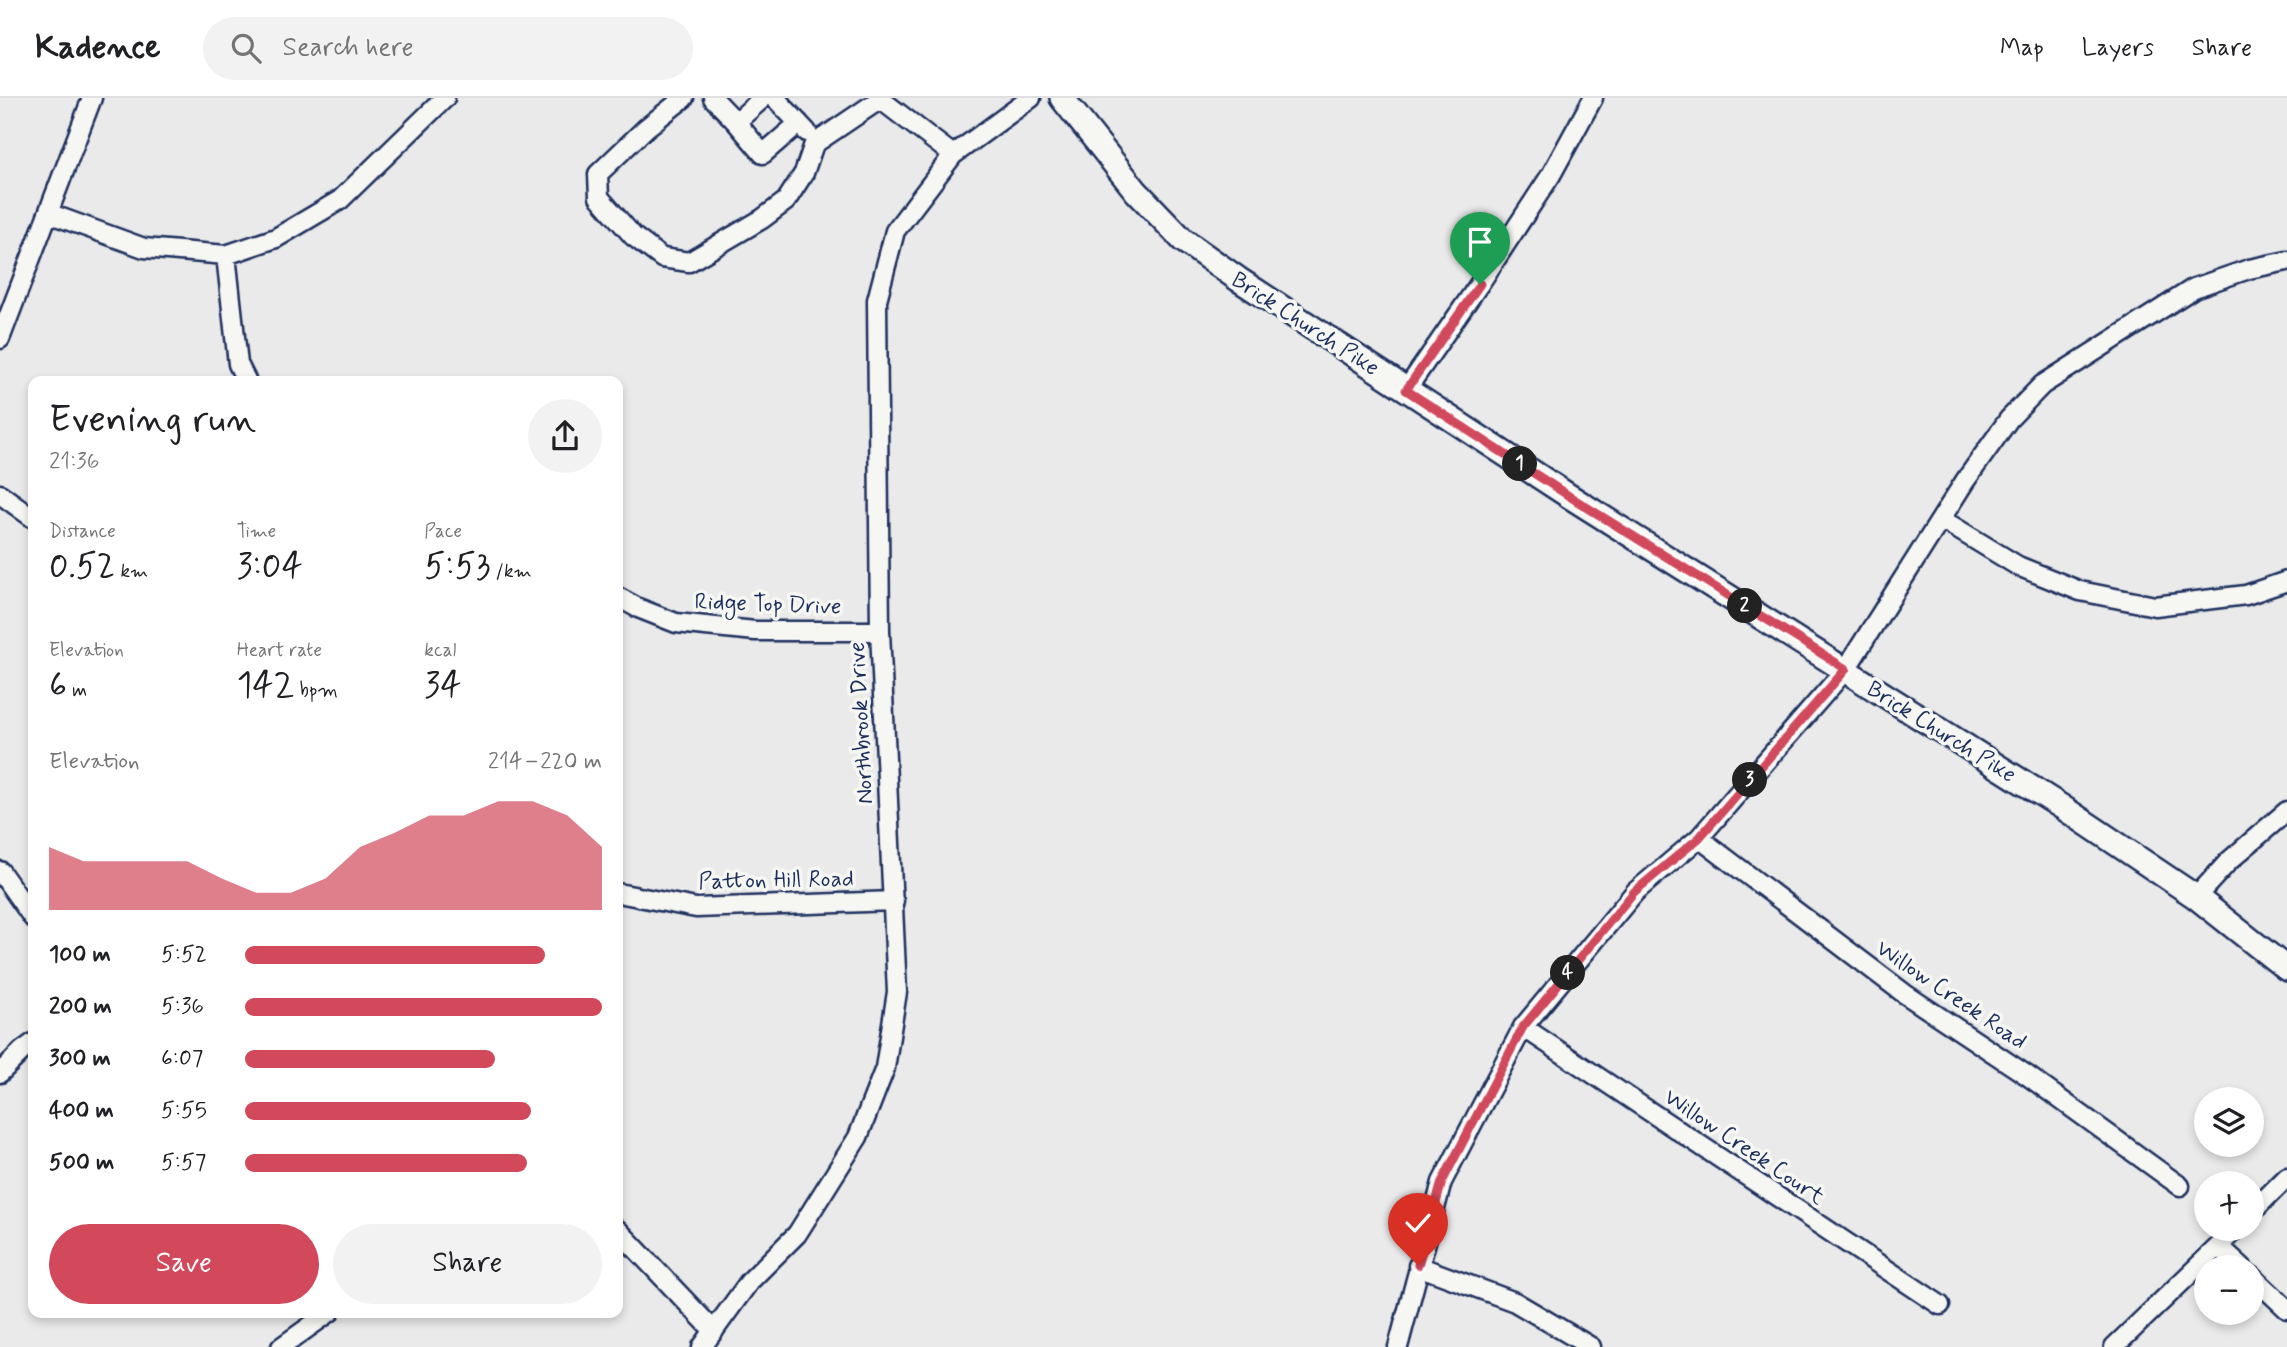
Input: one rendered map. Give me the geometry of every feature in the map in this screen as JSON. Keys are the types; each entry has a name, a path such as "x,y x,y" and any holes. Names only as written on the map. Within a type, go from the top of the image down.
{"main road":[{"name":"Brick Church Pike","path":"1062,98 1136,191 1183,240 1238,279 1569,496 2062,807 2196,897 2287,969"}],"street":[{"path":"0,338 92,98"},
{"path":"48,213 144,248 226,255 276,237 340,200 445,98"},
{"path":"684,98 646,128 598,174 599,197 633,236 662,258 689,262 762,219 786,201 804,173 814,144 881,99 953,155"},
{"path":"713,98 762,154 799,123"},
{"path":"736,122 763,98"},
{"path":"775,98 816,142"},
{"name":"Northbrook Drive","path":"702,1347 749,1282 797,1234 858,1137 885,1068 897,992 880,631 877,300 895,231 953,155 1031,98"},
{"path":"1406,390 1551,175 1593,98"},
{"path":"226,255 238,363 244,376"},
{"path":"1398,1347 1442,1182 1523,1027 1634,892 1699,838 1846,669 1941,519 2009,419 2042,385 2194,288 2249,269 2287,261"},
{"path":"0,495 28,515"},
{"path":"1941,519 2018,566 2080,592 2155,606 2246,595 2287,581"},
{"name":"Ridge Top Drive","path":"623,600 676,623 755,631 880,631"},
{"path":"2196,897 2228,861 2287,811"},
{"name":"Willow Creek Road","path":"1699,838 1905,994 2028,1076 2180,1186"},
{"path":"0,871 28,911"},
{"name":"Patton Hill Road","path":"623,894 696,908 894,901"},
{"name":"Willow Creek Court","path":"1523,1027 1940,1305"},
{"path":"0,1073 28,1047"},
{"path":"2264,1200 2287,1177"},
{"path":"623,1235 714,1331"},
{"path":"2114,1347 2223,1241"},
{"path":"2218,1246 2228,1255"},
{"path":"1418,1265 1516,1302 1591,1347"},
{"path":"2264,1286 2287,1309"},
{"path":"281,1347 322,1318"}],"route":[{"path":"1418,1265 1442,1182 1523,1027 1634,892 1699,838 1846,669 1569,496 1406,390 1480,284"}]}
